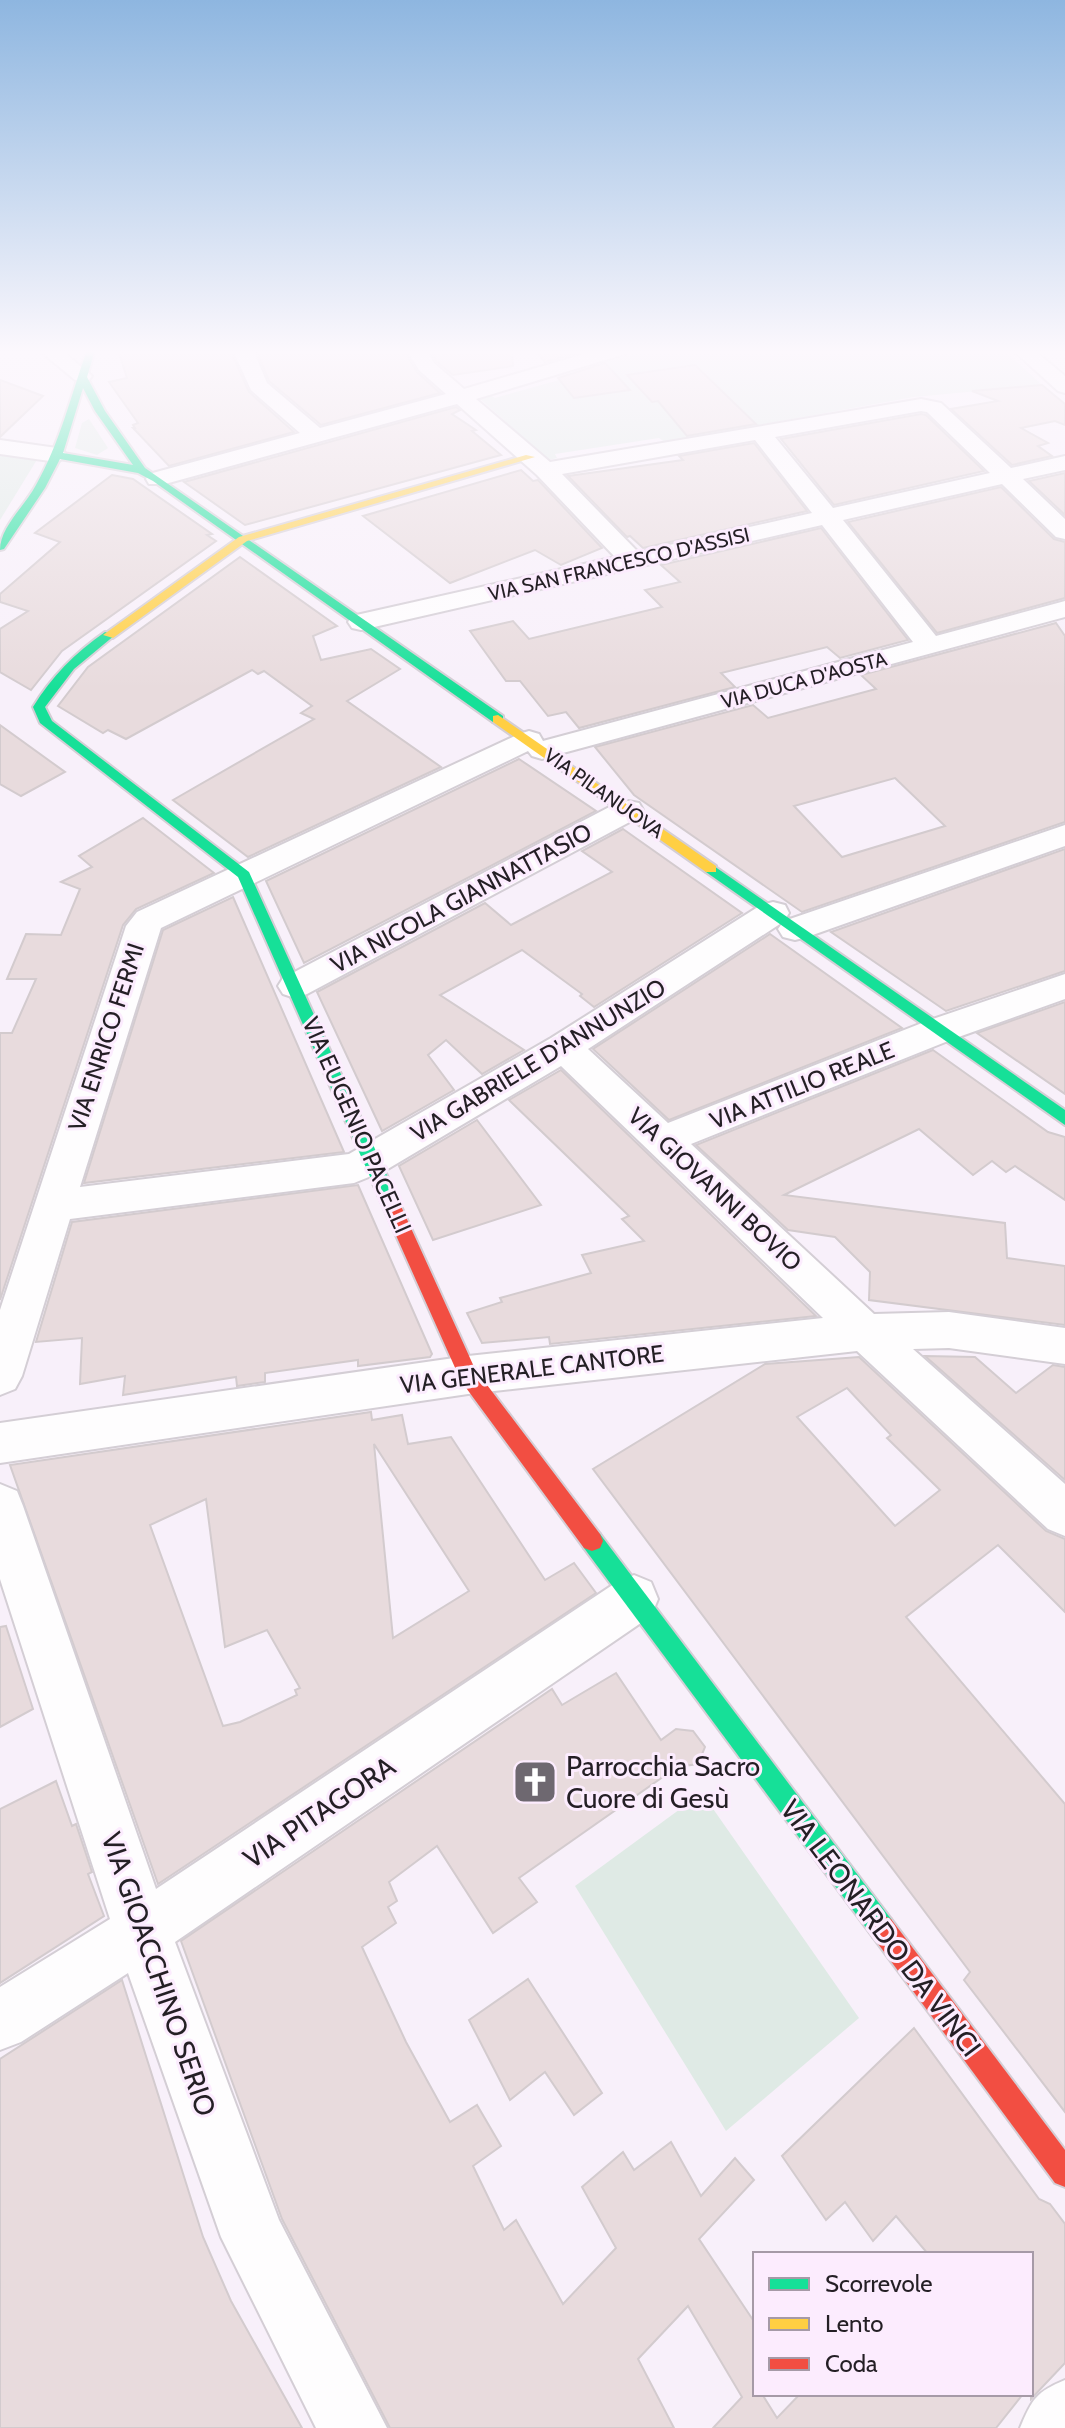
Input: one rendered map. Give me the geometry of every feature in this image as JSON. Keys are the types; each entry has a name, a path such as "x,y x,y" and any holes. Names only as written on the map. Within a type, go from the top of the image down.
{"street":[{"path":"0,547 53,463"},
{"path":"97,463 149,474 198,463"},
{"path":"141,463 149,474"},
{"path":"244,875 46,723 39,707 53,683 75,659 243,539 543,463"},
{"path":"786,463 930,646"},
{"path":"993,463 1065,532"},
{"name":"VIA SAN FRANCESCO D'ASSISI","path":"361,622 1064,463"},
{"path":"538,464 633,561"},
{"name":"VIA PILANUOVA","path":"149,474 1065,1119"},
{"name":"VIA DUCA D'AOSTA","path":"536,745 1062,616"},
{"name":"VIA ENRICO FERMI","path":"0,1376 143,926 149,920 244,875 536,745"},
{"name":"VIA NICOLA GIANNATTASIO","path":"295,986 628,810"},
{"name":"VIA GABRIELE D'ANNUNZIO","path":"52,1206 354,1168 784,921 1065,835"},
{"name":"VIA EUGENIO PACELLI","path":"244,875 468,1375"},
{"name":"VIA ATTILIO REALE","path":"663,1140 940,1030 1065,986"},
{"name":"VIA GIOVANNI BOVIO","path":"564,1047 865,1332 1065,1514"},
{"name":"VIA GENERALE CANTORE","path":"0,1443 468,1375 865,1332 949,1330 1065,1346"},
{"name":"VIA LEONARDO DA VINCI","path":"468,1375 1065,2173"},
{"name":"VIA GIOACCHINO SERIO","path":"0,1506 142,1931 253,2237 353,2428"},
{"name":"VIA PITAGORA","path":"0,2021 142,1931 634,1599"},
{"path":"1054,2428 1065,2414"}],"shaded area":[{"path":"0,463 35,463 0,520"},
{"path":"702,1793 859,2018 726,2131 575,1886"}],"building":[{"path":"252,463 471,463 245,525 184,482"},
{"path":"659,463 770,463 807,511 643,548 630,536 627,537 568,476"},
{"path":"801,463 976,463 984,471 834,505"},
{"path":"521,470 533,481 538,480 602,548 561,565 535,550 450,583 363,516"},
{"path":"1065,473 1065,515 1029,481"},
{"path":"112,475 133,479 212,534 207,535 216,541 62,651 31,690 0,672 0,629 28,611 0,602 0,594 60,542 35,533"},
{"path":"1001,487 1054,539 1065,542 1065,598 937,633 848,522"},
{"path":"821,528 908,640 840,658 827,647 721,673 735,687 579,728 566,712 548,716 520,681 506,681 470,631 513,621 529,639 662,607 645,590 680,582 661,565"},
{"path":"240,557 337,626 313,636 321,660 371,649 400,669 347,701 441,767 248,857 173,800 314,719 301,713 312,706 264,671 258,674 252,670 126,739 108,730 103,733 58,706 88,667"},
{"path":"1056,623 1065,636 1065,822 802,912 634,795 595,747 753,705 768,718 876,689 861,675","holes":["895,778 945,826 842,857 794,806"]},
{"path":"0,725 65,772 21,796 0,784"},
{"path":"519,759 596,811 304,963 266,881"},
{"path":"143,818 214,873 136,909 123,925 0,1300 0,1033 12,1033 36,979 7,979 26,934 61,935 80,889 61,882 92,867 79,856"},
{"path":"623,829 742,913 594,1007 580,996 582,994 522,950 440,995 524,1050 482,1074 446,1040 428,1055 454,1090 382,1131 317,992 485,903 511,925 612,872 582,851"},
{"path":"1065,849 1065,971 946,1011 831,932"},
{"path":"233,897 344,1152 84,1183 163,930"},
{"path":"770,934 902,1028 669,1120 593,1049"},
{"path":"1065,1002 1065,1094 977,1033"},
{"path":"933,1050 1048,1132 1065,1137 1065,1200 1015,1166 1006,1172 992,1161 973,1175 919,1129 784,1195 1005,1223 1007,1258 1065,1266 1065,1325 869,1300 870,1272 835,1237 788,1230 696,1145"},
{"path":"561,1070 816,1316 550,1344 549,1337 482,1343 467,1313 502,1302 500,1298 591,1273 582,1255 644,1241 622,1219 629,1216 509,1100"},
{"path":"477,1120 541,1205 433,1240 399,1166"},
{"path":"358,1185 432,1354 430,1357 358,1366 358,1360 265,1373 265,1382 237,1386 236,1377 123,1395 125,1376 80,1384 82,1338 36,1342 72,1222"},
{"path":"925,1356 975,1357 1016,1393 1053,1365 1065,1367 1065,1480"},
{"path":"859,1357 1046,1531 1065,1539 1065,1612 998,1545 906,1617 1065,1804 1065,2112 964,1980 970,1972 593,1469 765,1364","holes":["847,1388 891,1435 887,1438 940,1490 895,1526 797,1417"]},
{"path":"371,1412 372,1420 402,1415 408,1444 451,1437 545,1580 574,1563 596,1593 158,1884 10,1465","holes":["374,1444 469,1591 393,1638","206,1499 225,1647 267,1630 300,1688 295,1690 297,1695 240,1722 223,1726 150,1525"]},
{"path":"6,1626 33,1709 0,1727 0,1627"},
{"path":"616,1673 661,1740 676,1729 693,1731 705,1747 698,1764 677,1767 519,1878 537,1902 493,1933 437,1846 389,1882 397,1901 388,1907 396,1923 362,1947 406,2042 450,2122 477,2105 501,2146 473,2166 504,2230 516,2220 563,2304 616,2248 582,2187 623,2152 634,2170 671,2142 701,2196 735,2158 754,2180 699,2239 753,2320 753,2396 763,2396 777,2418 798,2396 1021,2396 996,2428 713,2428 742,2397 688,2306 638,2359 674,2428 390,2428 282,2219 181,1941 552,1689 562,1705"},
{"path":"56,1781 72,1826 76,1824 92,1872 88,1874 104,1916 0,1983 0,1809"},
{"path":"528,1979 602,2093 574,2115 545,2072 510,2100 469,2020"},
{"path":"122,1980 203,2237 231,2301 302,2428 0,2428 0,2059"},
{"path":"914,2028 1039,2199 1050,2204 1065,2224 1065,2363 1031,2399 1033,2252 926,2252 896,2216 873,2241 845,2202 826,2220 782,2156"}],"traffic: fast":[{"path":"0,547 53,463"},
{"path":"104,463 141,470 157,479 498,719"},
{"path":"136,463 141,470"},
{"path":"109,635 78,659 53,685 39,707 46,723 244,875 391,1204"},
{"path":"711,869 1065,1119"},
{"path":"592,1541 882,1928"}],"traffic: slow":[{"path":"109,635 243,539 508,463"},
{"path":"498,719 711,869"}],"traffic: jam":[{"path":"391,1204 468,1375 592,1541"},
{"path":"882,1928 1065,2173"}],"place":[{"name":"Parrocchia Sacro Cuore di Gesù","path":"535,1782"}]}
